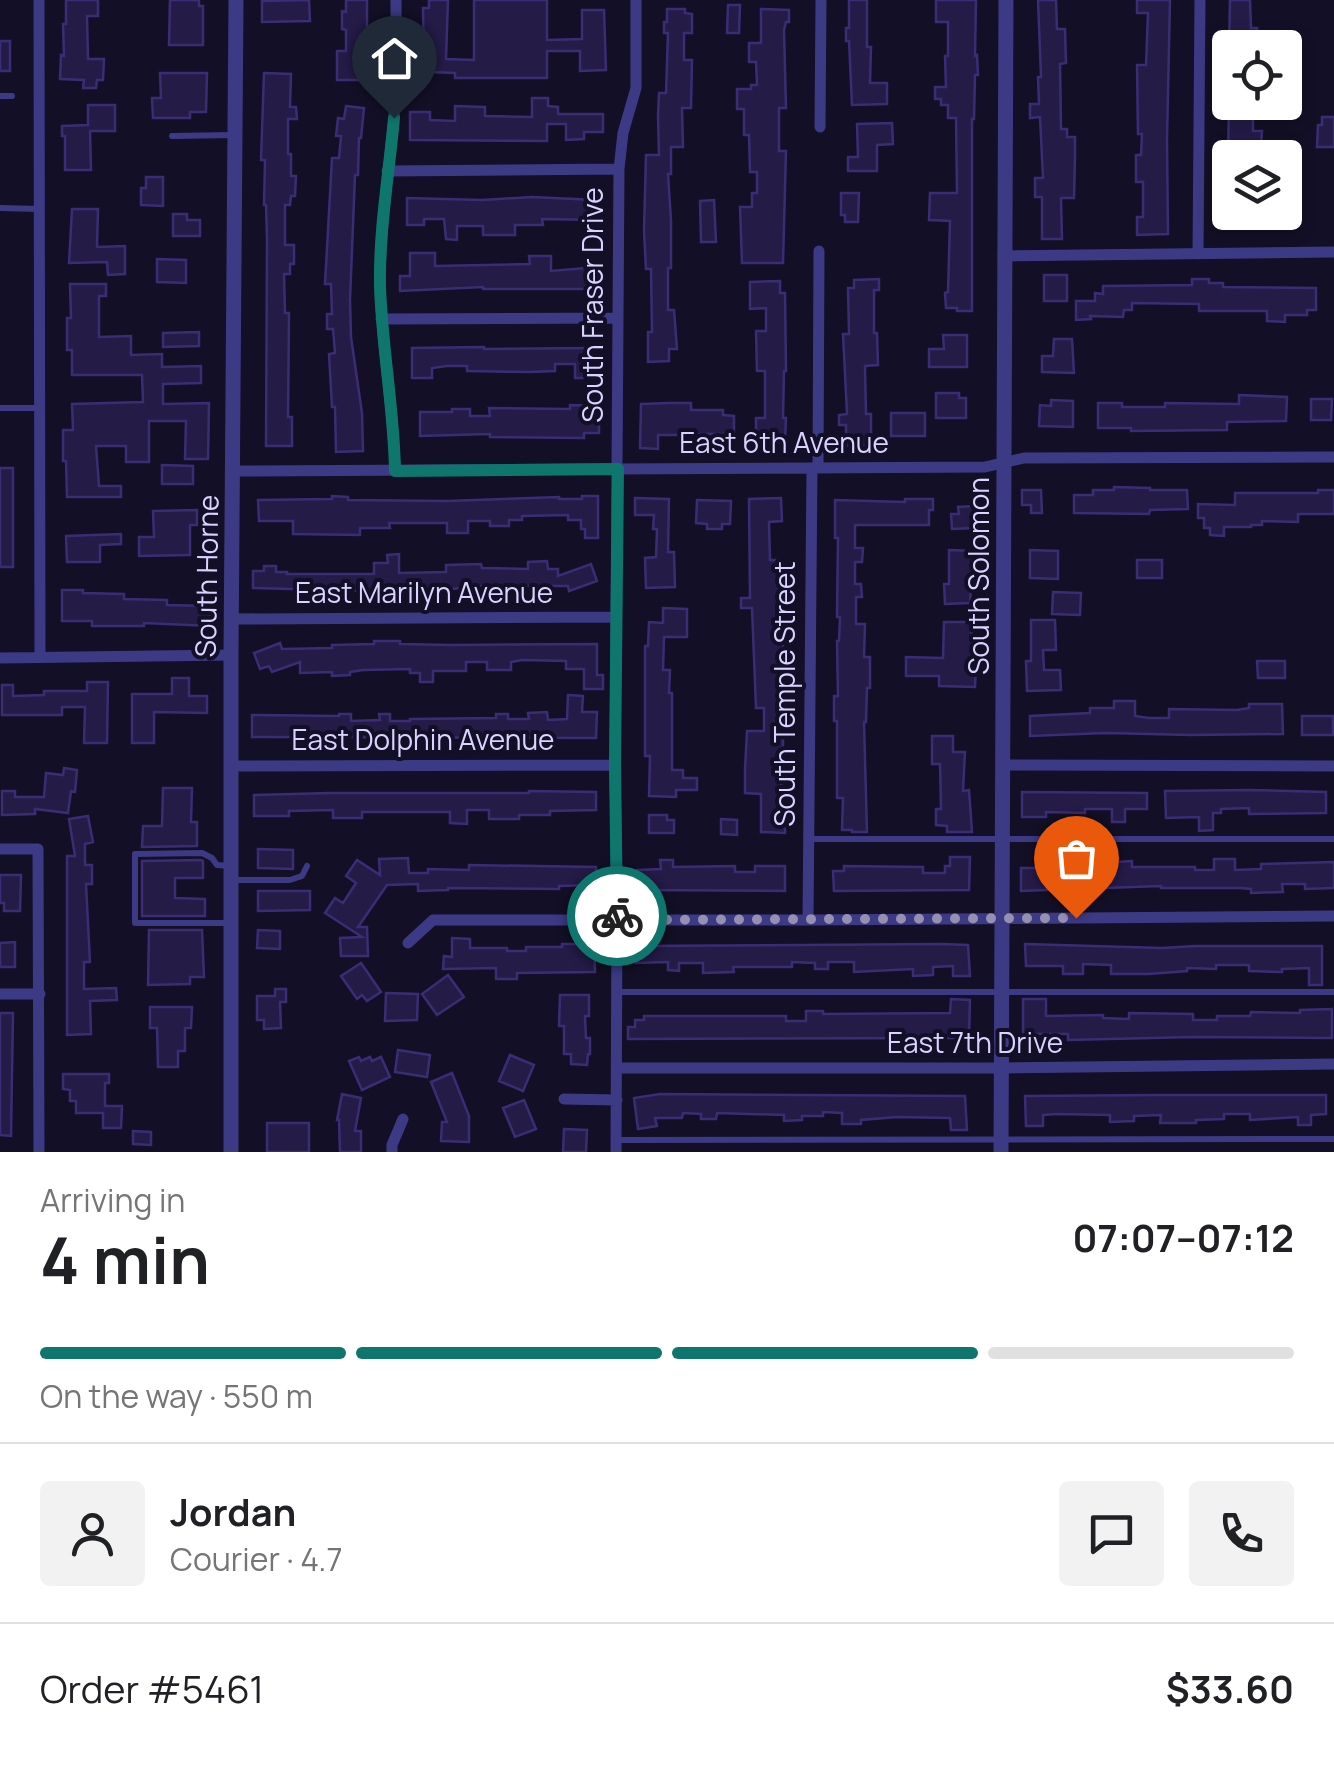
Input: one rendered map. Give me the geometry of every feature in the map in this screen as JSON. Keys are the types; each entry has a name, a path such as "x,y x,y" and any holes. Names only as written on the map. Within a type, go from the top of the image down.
{"street":[{"path":"39,0 40,658"},
{"name":"South Horne","path":"231,1152 236,0"},
{"path":"395,471 382,319 381,242 396,88 396,0"},
{"name":"South Fraser Drive","path":"616,1146 619,169 623,133 636,88 636,0"},
{"path":"820,128 821,0"},
{"name":"South Solomon","path":"1001,1146 1006,0"},
{"path":"1198,254 1200,0"},
{"path":"387,170 619,169"},
{"name":"South Temple Street","path":"808,920 819,252"},
{"path":"1004,256 1334,252"},
{"path":"382,319 618,318"},
{"name":"East 6th Avenue","path":"233,471 985,467 1024,458 1334,457"},
{"name":"East Marilyn Avenue","path":"232,619 616,617"},
{"path":"0,658 231,655"},
{"name":"East Dolphin Avenue","path":"231,766 615,764"},
{"path":"1004,766 1334,766"},
{"path":"0,849 38,849 39,1152"},
{"path":"408,943 433,920 1334,916"},
{"path":"0,994 40,994"},
{"name":"East 7th Drive","path":"617,1068 1334,1064"},
{"path":"564,1099 617,1100"},
{"path":"392,1152 402,1119"}],"lane":[{"path":"0,96 12,96"},
{"path":"172,136 235,134"},
{"path":"0,208 39,208"},
{"path":"0,408 39,408"},
{"path":"809,839 1334,839"},
{"path":"232,923 134,923 136,854 202,854 232,873 290,880 302,876 307,866"},
{"path":"618,992 1334,992"},
{"path":"616,1146 1001,1146 1334,1139"}],"building":[{"path":"66,0 98,0 98,16 87,16 88,59 104,59 103,80 97,80 96,88 83,88 84,80 60,79"},
{"path":"170,0 199,0 199,6 203,6 203,45 169,45"},
{"path":"309,0 310,21 262,22 262,1"},
{"path":"346,0 367,0 362,67 368,67 367,80 337,80 337,51 346,51 342,11 346,12"},
{"path":"429,0 448,0 446,59 474,60 474,0 547,0 547,40 582,39 582,10 604,10 606,70 580,71 580,51 547,51 547,78 455,78 455,73 430,72 430,65 424,65 423,8 429,8"},
{"path":"849,0 867,0 870,83 887,83 887,104 852,105 846,41"},
{"path":"936,0 976,0 972,311 946,308 950,221 929,220 930,193 957,193 956,118 948,118 948,105 935,99 935,87 946,87 948,56 948,22 936,22"},
{"path":"1038,0 1056,0 1057,29 1065,29 1066,63 1060,64 1061,129 1067,129 1067,137 1075,137 1075,157 1074,198 1061,198 1062,239 1042,239 1042,197 1035,197 1035,178 1043,178 1040,117 1030,118 1030,104 1039,104 1041,77"},
{"path":"1137,0 1170,0 1168,234 1137,235 1137,217 1143,217 1143,182 1136,182 1136,155 1141,155 1142,134 1138,134 1137,65 1146,65 1148,13 1137,13"},
{"path":"1230,0 1250,0 1251,28 1257,30 1229,30"},
{"path":"728,5 740,5 739,33 727,33"},
{"path":"667,9 685,9 685,13 692,14 692,33 684,33 684,60 692,60 691,108 682,108 683,147 671,147 668,174 668,310 674,310 677,349 669,349 669,361 648,362 648,332 652,332 651,269 646,269 644,231 646,155 659,155 659,93 666,93"},
{"path":"761,9 789,10 784,30 786,108 779,108 779,151 786,151 783,263 742,263 740,207 752,207 757,172 750,172 749,135 744,135 744,109 737,109 737,89 757,85 756,62 749,62 749,43 761,43"},
{"path":"0,41 10,41 10,71 0,71"},
{"path":"160,73 207,73 206,112 190,112 190,118 153,118 152,98 161,98"},
{"path":"264,73 291,74 290,107 296,107 297,119 288,119 291,176 296,176 295,196 291,196 290,205 285,205 285,245 294,245 294,264 290,264 290,274 284,274 285,313 289,313 288,417 292,417 292,446 266,446 267,240 265,160 261,160"},
{"path":"532,98 548,98 548,106 558,107 558,114 603,114 603,132 584,132 584,139 566,140 566,124 547,124 547,141 410,140 410,112 430,112 430,120 455,121 455,106 485,107 485,116 532,117"},
{"path":"88,105 115,105 115,131 90,131 91,170 65,170 62,126 88,125"},
{"path":"346,106 364,108 355,175 350,300 363,451 336,452 329,354 335,353 333,329 327,329 327,314 332,314 331,284 325,284 332,158 339,158 338,118 344,119"},
{"path":"1322,117 1334,117 1334,147 1317,147"},
{"path":"1229,120 1253,120 1253,131 1262,131 1261,140 1228,140"},
{"path":"892,123 893,144 877,145 877,171 848,171 848,157 858,157 857,124"},
{"path":"146,177 163,177 163,206 141,205"},
{"path":"841,193 859,193 858,222 845,222 845,215 841,215"},
{"path":"407,198 596,200 596,220 542,219 543,225 515,225 515,235 483,235 483,226 457,226 457,240 446,239 444,219 424,219 424,225 407,225"},
{"path":"714,200 716,242 701,242 700,201"},
{"path":"72,209 98,209 97,247 125,246 125,274 108,275 107,262 69,263"},
{"path":"173,214 187,214 187,220 200,220 200,236 173,236"},
{"path":"410,253 435,253 435,266 530,264 529,256 551,256 551,271 597,267 597,289 483,287 400,291 400,276 410,276"},
{"path":"157,259 186,260 186,283 157,282"},
{"path":"1044,275 1067,275 1067,301 1044,301"},
{"path":"879,279 879,290 874,290 878,365 865,366 871,445 846,446 846,425 839,425 839,415 847,414 843,334 849,334 848,288 854,288 854,280"},
{"path":"1192,279 1209,279 1209,283 1223,283 1223,287 1316,288 1316,310 1307,310 1307,315 1285,315 1285,322 1267,321 1267,311 1199,311 1199,304 1132,303 1132,310 1124,310 1123,317 1090,316 1091,319 1076,320 1076,301 1095,301 1095,293 1103,294 1103,286 1192,285"},
{"path":"780,281 780,293 785,293 785,443 756,442 756,418 765,418 765,371 757,371 756,331 766,331 766,308 750,309 750,282"},
{"path":"70,284 106,284 106,296 99,296 99,337 131,336 131,355 162,354 162,367 201,366 201,383 163,384 163,404 209,403 208,459 185,459 186,421 149,421 149,462 126,462 126,446 96,446 99,486 121,486 121,497 67,497 63,430 73,430 72,404 143,402 142,375 72,375 72,350 67,350"},
{"path":"199,332 199,346 163,347 163,333"},
{"path":"943,335 967,335 967,367 929,367 929,349 944,349"},
{"path":"1054,339 1072,339 1074,373 1042,372 1042,356 1053,356"},
{"path":"412,348 592,348 592,378 575,378 575,364 555,364 555,371 529,372 467,371 467,366 447,366 432,368 432,378 412,378"},
{"path":"936,393 959,393 959,398 966,398 966,418 936,418"},
{"path":"1239,395 1287,397 1286,421 1227,422 1227,430 1098,428 1098,403 1122,403 1122,407 1239,404"},
{"path":"1311,399 1332,399 1331,420 1311,420"},
{"path":"1051,400 1073,401 1073,427 1039,426 1040,405 1051,406"},
{"path":"691,403 691,410 723,410 723,415 734,416 734,434 691,434 691,444 681,444 681,435 658,435 658,449 640,448 641,404"},
{"path":"570,405 599,406 599,433 584,433 584,438 420,436 420,412 470,409 470,416 490,416 489,408 570,409"},
{"path":"891,413 925,413 925,436 891,436"},
{"path":"162,465 193,466 193,484 162,484"},
{"path":"0,468 13,468 13,567 0,567"},
{"path":"1022,490 1041,490 1042,513 1031,513 1031,505 1022,505"},
{"path":"1093,490 1187,490 1188,509 1150,510 1149,514 1074,513 1074,495 1093,495"},
{"path":"1334,490 1334,514 1298,514 1298,522 1262,521 1262,525 1251,527 1224,527 1224,536 1210,535 1210,528 1204,528 1204,518 1198,518 1198,504 1235,505 1235,493"},
{"path":"332,496 348,500 447,501 598,496 598,538 585,538 581,520 568,520 568,515 522,516 522,520 509,520 509,526 468,521 468,533 447,533 447,523 389,523 390,528 360,528 360,535 293,534 293,521 259,521 258,500"},
{"path":"635,498 669,499 668,552 674,552 675,587 646,588 645,558 656,557 657,529 653,529 654,515 635,515"},
{"path":"781,498 782,521 769,522 770,560 781,560 781,613 788,613 788,631 783,631 780,807 785,807 785,833 761,832 761,794 745,793 747,731 764,731 764,708 756,708 752,608 741,608 741,598 750,598 749,499"},
{"path":"933,499 929,525 855,525 855,548 863,548 862,562 855,562 855,584 861,584 862,597 856,597 856,624 865,624 864,657 870,657 870,688 864,722 867,832 852,832 842,830 843,798 837,798 834,696 838,696 840,617 835,500"},
{"path":"697,500 731,501 730,524 722,524 722,529 707,529 707,524 696,523"},
{"path":"973,506 974,528 952,529 951,514 959,514 958,507"},
{"path":"197,510 197,525 190,525 190,555 139,556 139,537 154,537 153,511"},
{"path":"121,534 121,544 100,545 100,562 67,562 66,536"},
{"path":"949,550 973,551 970,603 945,604"},
{"path":"1030,550 1058,551 1058,579 1030,578"},
{"path":"399,554 399,573 446,572 446,565 528,569 528,562 547,561 548,569 558,569 558,576 591,564 597,581 569,591 568,586 362,591 253,588 253,571 264,571 264,566 276,566 276,572 287,574 374,574 374,563 388,563 387,555"},
{"path":"1137,560 1162,560 1162,578 1137,578"},
{"path":"62,590 124,594 124,599 167,600 167,605 210,606 210,626 92,626 92,621 62,621"},
{"path":"1053,592 1081,593 1080,615 1052,614"},
{"path":"663,608 687,609 687,637 664,637 663,670 670,670 672,693 672,770 683,770 683,778 697,778 697,790 676,790 676,797 649,796 650,756 645,756 645,646 649,622 663,623"},
{"path":"1031,620 1055,620 1056,650 1043,650 1044,670 1060,670 1061,690 1027,691"},
{"path":"944,622 972,622 975,687 939,686 939,676 906,676 906,657 943,658"},
{"path":"374,641 597,644 597,675 603,675 603,689 584,689 584,669 566,669 566,661 522,660 511,662 511,670 487,670 487,662 466,662 466,671 433,671 433,682 420,682 420,673 410,673 410,669 363,670 332,676 332,672 300,673 300,662 272,672 269,666 260,669 254,653 280,643 282,649 332,648"},
{"path":"1257,661 1285,661 1285,678 1258,678"},
{"path":"172,678 189,678 189,696 207,696 207,713 154,712 154,743 132,743 132,694 172,694"},
{"path":"87,682 108,682 107,743 84,743 85,707 62,707 62,715 2,715 2,685 13,685 13,696 44,695 44,691 87,691"},
{"path":"568,695 583,696 582,712 597,712 596,738 252,737 252,715 351,714 351,721 380,720 379,714 390,714 390,721 410,721 496,718 496,714 508,714 508,719 529,719 528,713 547,712 548,720 567,719"},
{"path":"1114,701 1135,701 1135,716 1149,718 1169,718 1169,709 1237,710 1249,708 1249,704 1282,704 1283,734 1030,736 1030,716 1090,713 1090,708 1114,708"},
{"path":"1302,716 1333,716 1333,735 1302,735"},
{"path":"932,736 953,736 953,752 965,752 963,791 969,790 972,832 947,832 947,826 936,825 936,809 941,809 940,764 932,764"},
{"path":"64,768 77,770 68,813 35,809 35,814 2,815 2,791 15,791 15,797 44,797 46,773 63,775"},
{"path":"163,788 192,788 191,822 197,822 197,846 142,847 143,826 162,826"},
{"path":"1165,791 1326,792 1326,813 1249,814 1249,808 1221,809 1221,813 1213,813 1213,830 1199,831 1199,817 1166,818"},
{"path":"596,792 596,810 489,819 489,810 467,810 467,824 450,823 450,812 362,812 362,818 333,818 333,810 254,816 254,795"},
{"path":"1022,792 1147,793 1147,809 1125,809 1125,822 1112,822 1112,809 1022,817"},
{"path":"649,815 667,815 667,820 674,820 674,833 649,833"},
{"path":"88,816 93,842 85,844 85,865 92,865 92,884 86,884 90,962 84,962 84,989 116,988 117,1000 90,1001 91,1034 67,1035 67,856 75,856 69,819"},
{"path":"721,819 737,820 737,835 721,834"},
{"path":"258,849 293,850 293,869 258,868"},
{"path":"950,857 970,857 969,890 834,891 833,871 844,871 844,866 923,867 923,873 945,873"},
{"path":"408,858 409,873 428,873 428,869 469,870 469,865 596,867 597,885 418,891 418,884 387,885 358,927 367,927 368,956 341,956 340,938 362,937 325,913 335,898 343,903 356,883 346,876 357,860 380,875 379,859"},
{"path":"1214,859 1235,859 1235,870 1261,869 1261,864 1334,862 1334,888 1305,889 1305,884 1282,884 1283,892 1251,893 1251,889 1240,888 1161,886 1021,891 1021,868 1066,872 1066,867 1116,866 1116,862 1132,861 1132,867 1214,870"},
{"path":"200,860 203,878 175,878 175,898 205,899 205,916 142,916 142,861"},
{"path":"660,860 673,860 673,867 735,866 735,872 755,872 755,866 785,866 785,891 637,890 637,870 661,869"},
{"path":"0,875 21,875 20,911 4,911 4,903 0,903"},
{"path":"258,891 310,891 310,910 258,911"},
{"path":"149,930 202,930 204,977 190,977 190,984 148,985"},
{"path":"258,930 280,931 280,949 257,948"},
{"path":"452,938 470,939 470,948 507,951 594,944 595,972 517,973 517,979 496,979 496,968 443,969 444,956 452,957"},
{"path":"15,942 15,967 0,967 0,943"},
{"path":"1025,944 1162,948 1322,946 1322,985 1309,985 1309,968 1249,971 1249,965 1111,974 1111,965 1083,964 1083,974 1063,974 1063,966 1026,966"},
{"path":"968,945 970,976 953,976 953,966 933,967 933,975 913,976 913,969 854,972 854,962 828,962 828,969 815,969 815,963 792,962 792,967 733,967 734,972 703,973 703,963 679,963 679,971 668,970 668,962 636,963 635,946"},
{"path":"361,963 381,992 367,1001 362,995 357,999 341,976"},
{"path":"448,975 464,997 437,1015 422,994"},
{"path":"275,989 286,989 286,1002 280,1002 281,1028 264,1029 264,1020 257,1020 257,996 275,996"},
{"path":"386,993 418,994 417,1020 385,1021"},
{"path":"560,995 589,995 589,1016 585,1016 586,1038 590,1038 587,1065 571,1064 571,1054 564,1054 564,1026 559,1026"},
{"path":"951,999 970,1000 969,1038 628,1039 628,1027 635,1027 635,1020 644,1020 644,1016 786,1016 786,1021 806,1021 806,1011 950,1013"},
{"path":"1023,999 1046,999 1046,1016 1103,1015 1129,1019 1129,1013 1193,1014 1193,1020 1217,1020 1217,1016 1250,1016 1251,1012 1332,1009 1332,1038 1068,1040 1068,1034 1034,1034 1034,1039 1023,1039"},
{"path":"150,1007 192,1007 191,1028 185,1028 185,1051 178,1051 178,1067 158,1067 157,1028 150,1028"},
{"path":"0,1013 13,1013 11,1136 0,1135"},
{"path":"398,1050 430,1055 427,1077 395,1072"},
{"path":"510,1055 534,1065 523,1091 499,1081"},
{"path":"359,1057 361,1061 370,1057 372,1061 381,1057 390,1077 362,1090 349,1061"},
{"path":"452,1073 469,1116 469,1142 441,1141 442,1122 447,1122 431,1082"},
{"path":"63,1074 109,1074 105,1106 122,1106 121,1128 103,1128 103,1113 76,1113 76,1101 70,1101 70,1090 63,1089"},
{"path":"342,1094 361,1098 355,1131 361,1131 361,1152 340,1152 337,1120"},
{"path":"660,1094 965,1096 967,1130 951,1130 950,1118 897,1117 842,1124 842,1113 823,1112 823,1116 784,1121 784,1115 717,1113 716,1119 701,1119 701,1114 683,1113 682,1118 655,1118 657,1126 638,1129 634,1098"},
{"path":"1326,1095 1326,1114 1311,1115 1311,1125 1298,1125 1298,1117 1250,1120 1250,1114 1224,1114 1224,1119 1196,1123 1160,1123 1161,1115 1110,1122 1110,1115 1057,1114 1043,1115 1043,1126 1026,1126 1025,1096"},
{"path":"524,1100 536,1129 515,1137 503,1108"},
{"path":"267,1123 309,1123 309,1152 267,1152"},
{"path":"564,1129 587,1130 586,1152 563,1152"},
{"path":"133,1131 151,1132 151,1145 133,1144"}],"way so far":[{"path":"617,916 617,920 1076,918"}],"route":[{"path":"394,118 383,206 380,281 395,471 618,469 617,916"}]}
